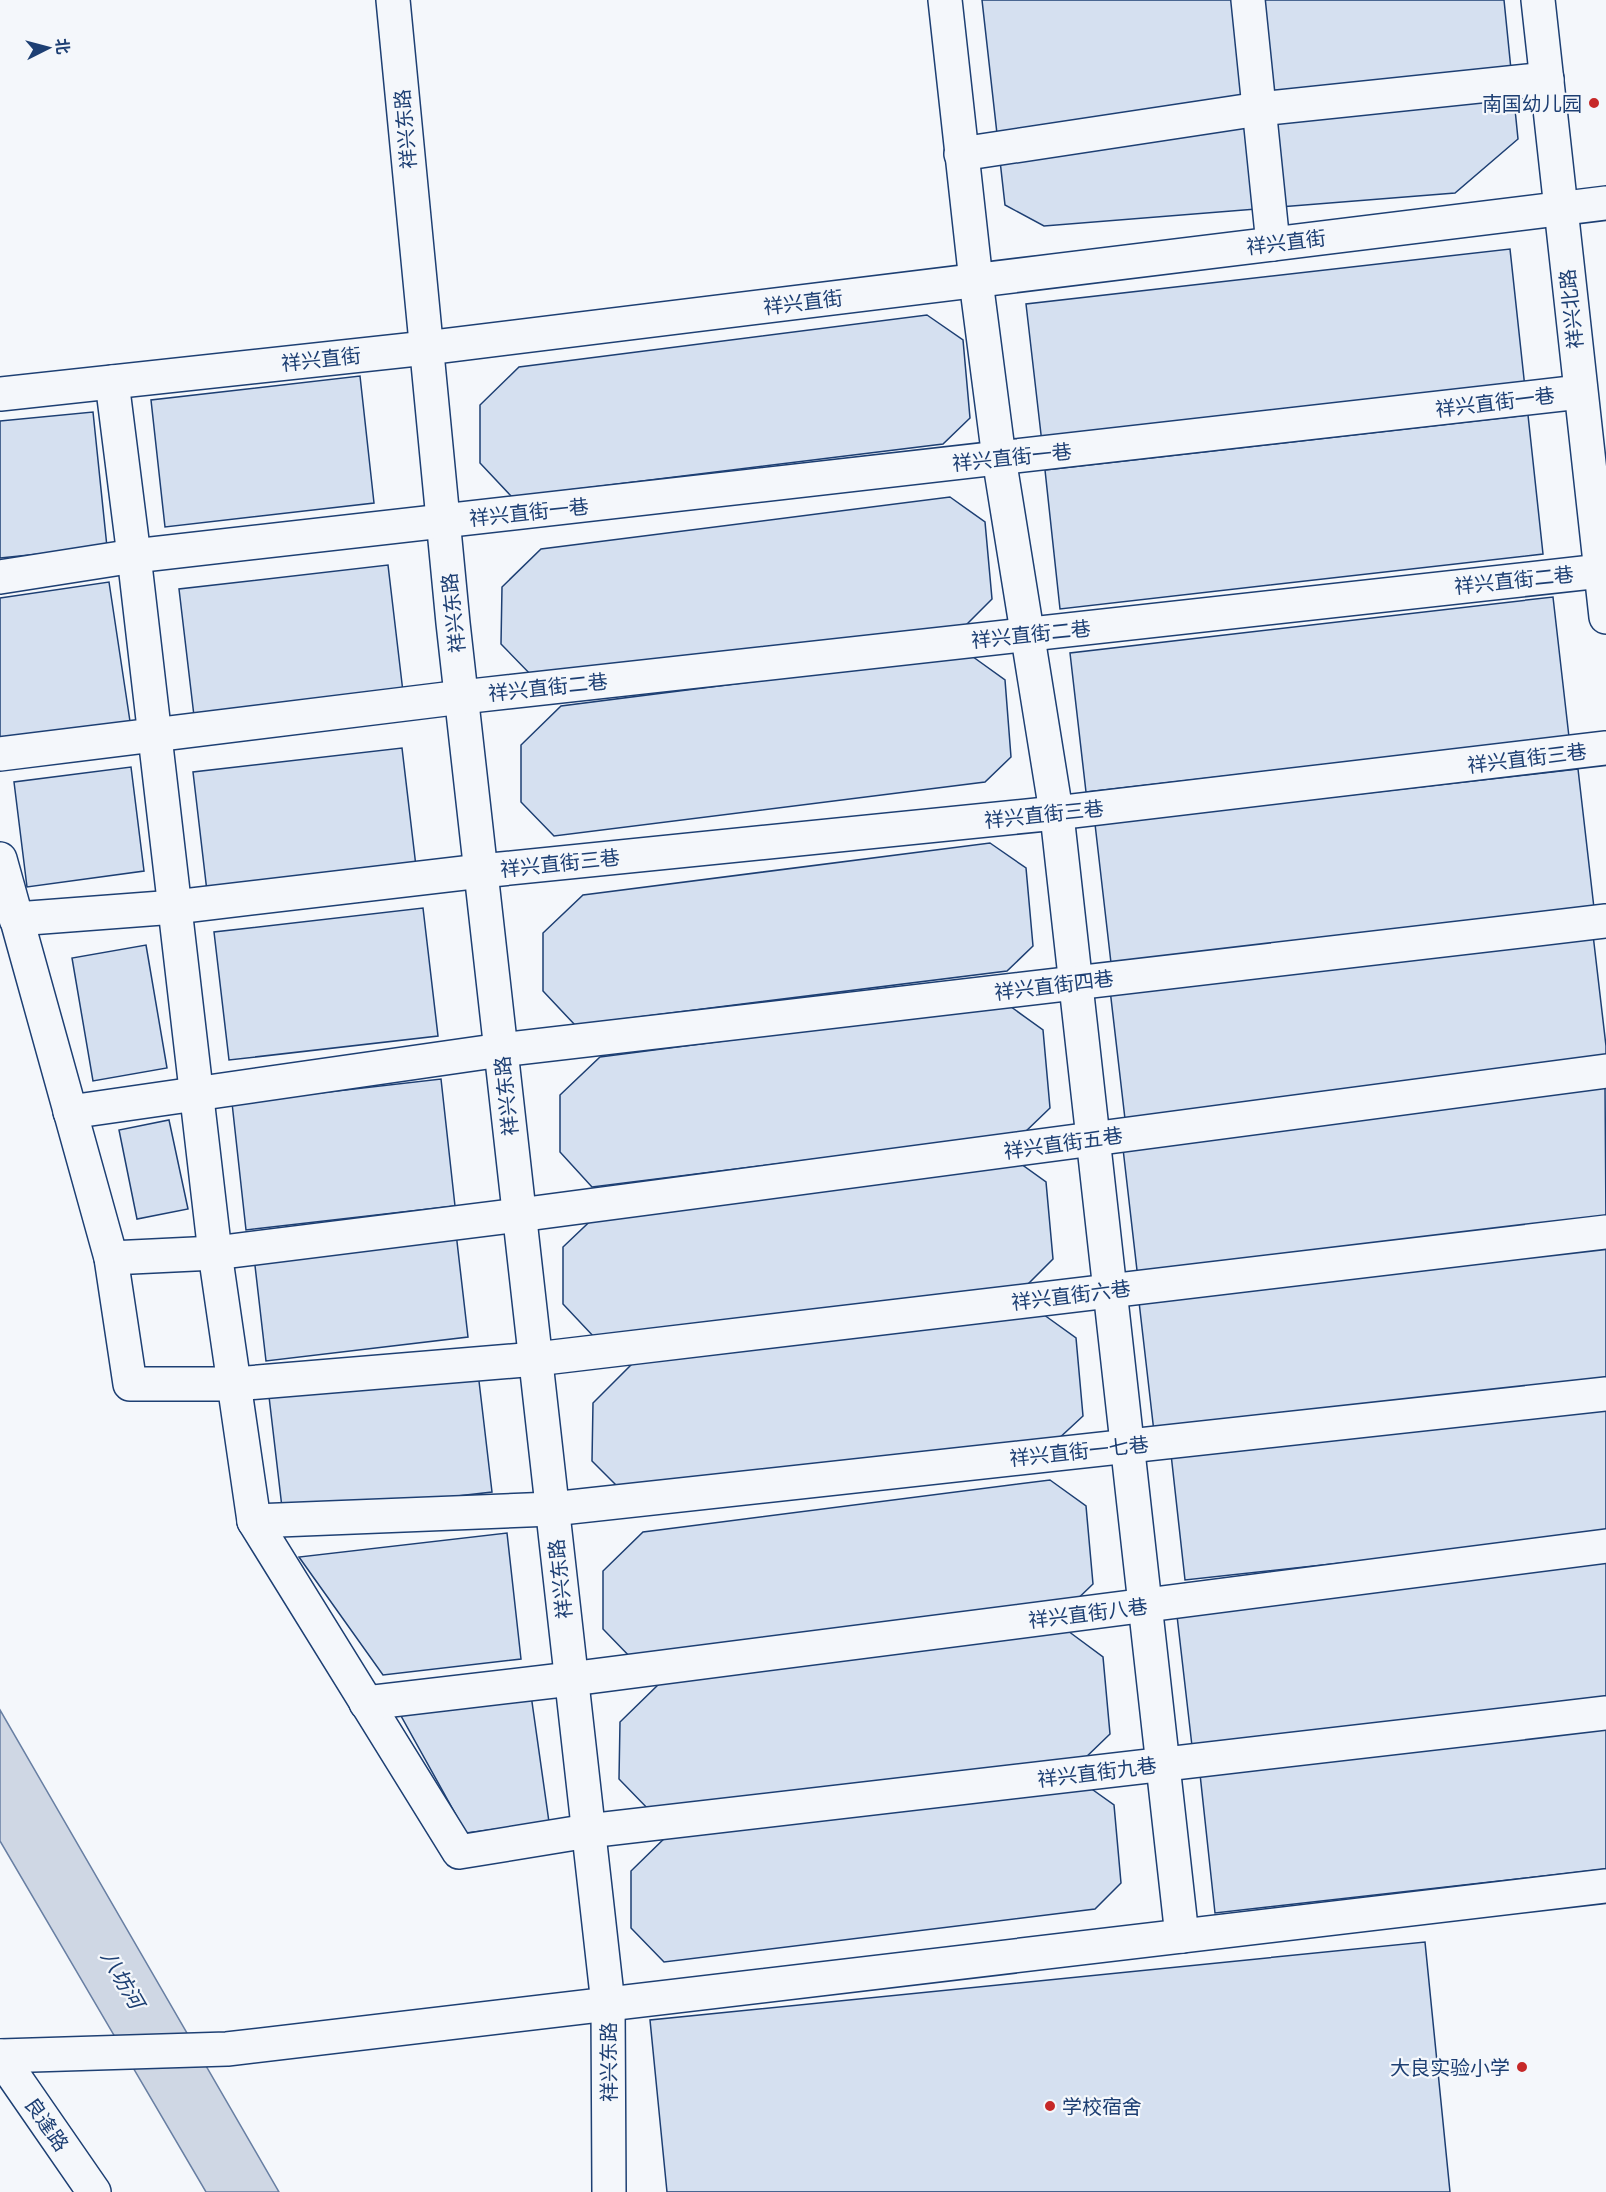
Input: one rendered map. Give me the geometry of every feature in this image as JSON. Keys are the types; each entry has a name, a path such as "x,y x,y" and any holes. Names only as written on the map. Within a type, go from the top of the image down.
{"street":[{"name":"祥兴东路","path":"393,0 462,697 608,2004 609,2192"},
{"path":"945,0 976,281 999,458 1056,813 1182,1936"},
{"path":"1248,0 1273,244"},
{"name":"祥兴北路","path":"1538,0 1606,617"},
{"path":"962,153 1259,109 1547,79"},
{"name":"祥兴直街","path":"0,394 426,348 1606,203"},
{"path":"112,382 215,1253 236,1384 254,1521 366,1703"},
{"name":"祥兴直街一巷","path":"0,577 134,556 1580,392"},
{"name":"祥兴直街二巷","path":"0,754 462,697 1600,571"},
{"name":"祥兴直街三巷","path":"16,918 175,907 481,871 1056,813 1606,748"},
{"path":"0,859 111,1258"},
{"name":"祥兴直街四巷","path":"70,1112 501,1050 1606,921"},
{"name":"祥兴直街五巷","path":"111,1258 215,1253 519,1215 1606,1071"},
{"name":"祥兴直街六巷","path":"111,1258 130,1384 236,1384 536,1359 1606,1232"},
{"name":"祥兴直街一七巷","path":"254,1521 552,1509 1606,1394"},
{"name":"祥兴直街八巷","path":"366,1703 571,1679 1606,1546"},
{"name":"祥兴直街九巷","path":"366,1703 459,1852 588,1832 1606,1713"},
{"path":"0,2056 227,2049 1606,1886"},
{"name":"良逢路","path":"0,2056 94,2192"}],"water":[{"name":"八坊河","path":"0,1710 279,2192 206,2192 0,1841"}],"building":[{"path":"982,0 1504,0 1518,139 1455,193 1044,226 1005,205"},
{"path":"1510,249 1525,388 1042,443 1026,304"},
{"path":"927,315 963,340 970,418 943,444 512,497 480,463 480,405 519,367"},
{"path":"360,376 374,503 165,527 151,400"},
{"path":"93,412 107,547 0,558 0,421"},
{"path":"1528,415 1543,554 1060,609 1045,470"},
{"path":"950,497 985,522 992,599 966,625 534,678 501,644 502,587 541,549"},
{"path":"388,565 403,692 194,716 179,589"},
{"path":"109,582 131,728 0,747 0,598"},
{"path":"1553,597 1569,737 1086,792 1070,653"},
{"path":"969,654 1005,680 1011,757 985,782 554,836 521,802 521,745 561,706"},
{"path":"402,748 417,875 208,900 193,772"},
{"path":"131,767 144,871 27,887 14,782"},
{"path":"1578,769 1594,908 1111,963 1095,824"},
{"path":"990,843 1026,868 1033,946 1007,971 575,1025 543,991 543,933 583,895"},
{"path":"423,908 438,1036 229,1060 214,932"},
{"path":"1592,926 1606,1046 1606,1065 1125,1119 1109,981"},
{"path":"146,945 167,1068 93,1081 72,958"},
{"path":"1007,1004 1043,1030 1050,1108 1024,1133 592,1187 560,1152 560,1095 600,1057"},
{"path":"441,1079 455,1206 246,1230 232,1103"},
{"path":"1605,1085 1606,1225 1138,1279 1122,1140"},
{"path":"169,1120 188,1209 137,1219 119,1130"},
{"path":"1010,1156 1046,1182 1053,1259 1027,1285 595,1338 563,1304 563,1247 603,1209"},
{"path":"456,1233 468,1337 266,1361 254,1257"},
{"path":"1606,1239 1606,1380 1154,1432 1138,1293"},
{"path":"1040,1312 1076,1338 1083,1416 1056,1441 625,1494 592,1461 593,1403 632,1364"},
{"path":"477,1364 492,1492 283,1516 268,1388"},
{"path":"1606,1397 1606,1534 1185,1580 1170,1445"},
{"path":"1050,1480 1086,1506 1093,1584 1067,1609 635,1662 603,1629 603,1571 643,1532"},
{"path":"507,1533 521,1659 383,1675 299,1557"},
{"path":"1606,1557 1606,1699 1192,1746 1176,1607"},
{"path":"1068,1631 1103,1657 1110,1734 1083,1760 652,1813 619,1779 620,1722 659,1684"},
{"path":"531,1695 549,1822 466,1833 400,1714"},
{"path":"1606,1728 1606,1869 1215,1913 1200,1774"},
{"path":"1079,1780 1114,1805 1121,1883 1095,1909 664,1962 631,1928 631,1871 671,1832"},
{"name":"学校宿舍","path":"1425,1942 1450,2192 667,2192 650,2020"}],"place":[{"name":"南国幼儿园","path":"1594,103"},
{"name":"大良实验小学","path":"1522,2067"},
{"name":"学校宿舍","path":"1050,2106"}]}
